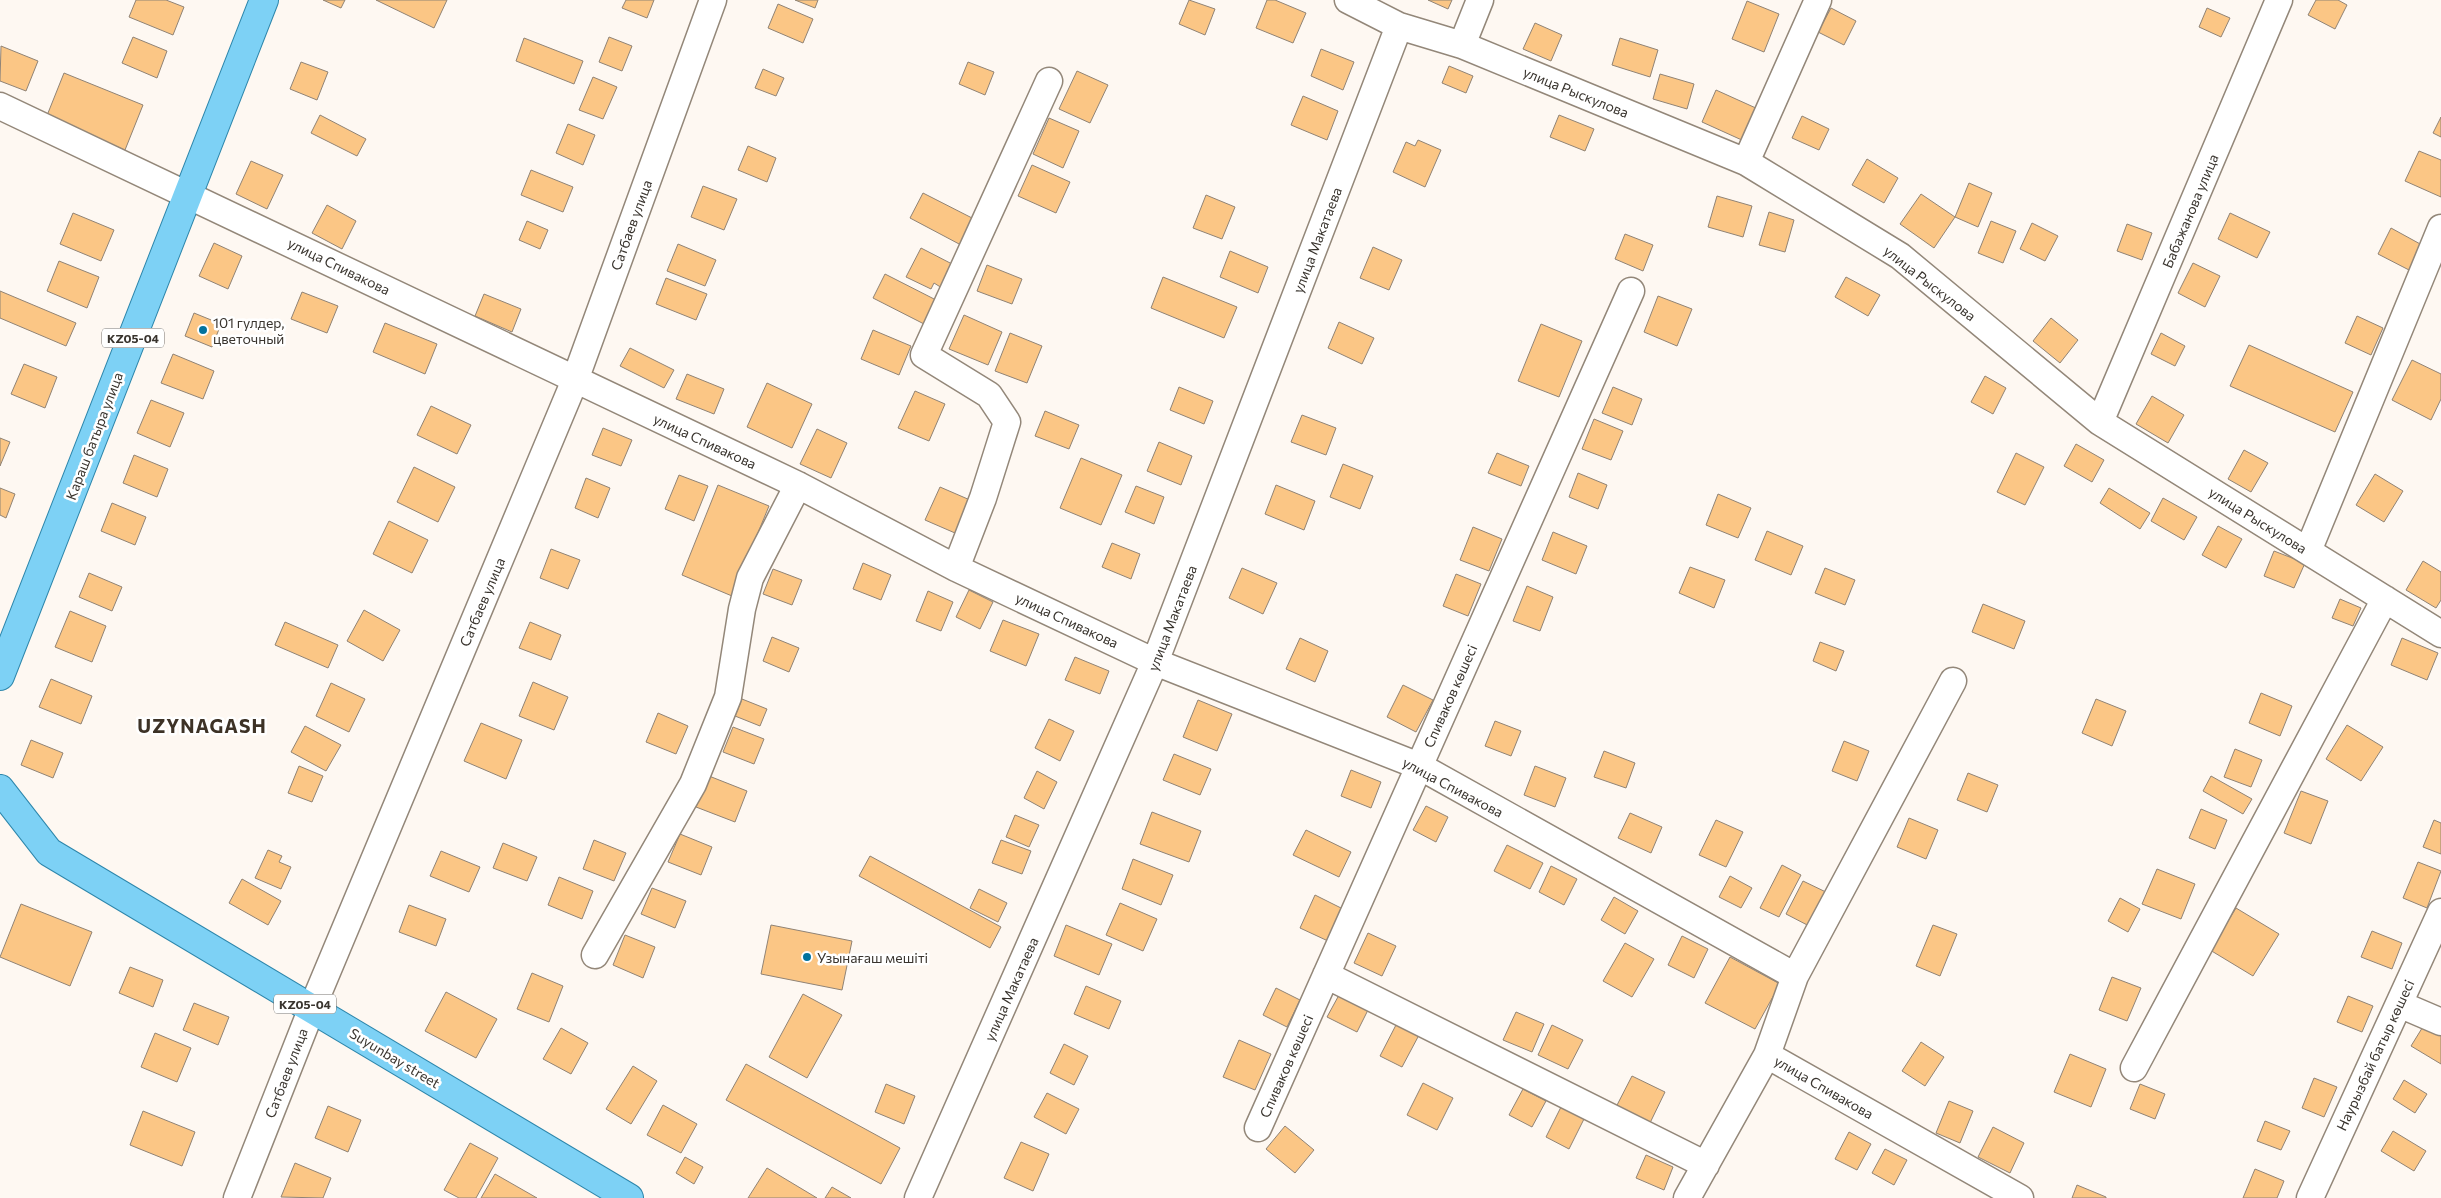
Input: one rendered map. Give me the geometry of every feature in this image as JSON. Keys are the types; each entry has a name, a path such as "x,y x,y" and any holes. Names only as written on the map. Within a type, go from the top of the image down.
{"main road":[{"name":"Караш батыра улица","path":"0,676 264,0"},
{"name":"Suyunbay street","path":"0,788 49,852 630,1198"}],"street":[{"name":"Сатбаев улица","path":"237,1198 312,1008 575,380 713,0"},
{"name":"улица Рыскулова","path":"1348,0 1399,26 1462,45 1746,162 1900,256 2100,422 2441,634"},
{"path":"1462,45 1480,0"},
{"path":"1746,162 1818,0"},
{"name":"Бабажанова улица","path":"2100,422 2279,0"},
{"name":"улица Макатаева","path":"918,1198 1155,662 1399,26"},
{"path":"956,568 983,498 1007,422 989,395 924,354 1049,81"},
{"name":"улица Спивакова","path":"0,106 798,484 956,568 1155,662 1419,766 1794,976 1767,1054 2020,1198"},
{"path":"2308,551 2441,228"},
{"name":"Спиваков көшесі","path":"1258,1128 1631,291"},
{"path":"595,955 693,784 728,697 742,610 750,578 798,484"},
{"path":"2134,1068 2385,599"},
{"path":"1794,976 1953,681"},
{"name":"Наурызбай батыр көшесі","path":"2310,1198 2441,912"},
{"path":"1326,974 1706,1165"},
{"path":"2399,1004 2441,1022"},
{"path":"1687,1198 1767,1054"}],"building":[{"path":"136,0 166,0 184,7 173,35 129,17"},
{"path":"323,0 345,0 341,8"},
{"path":"376,0 447,0 434,28"},
{"path":"626,0 654,0 647,18 622,8"},
{"path":"795,0 818,0 815,8"},
{"path":"1189,0 1215,9 1205,35 1179,24"},
{"path":"1267,0 1275,0 1306,13 1293,43 1256,28"},
{"path":"1428,0 1452,0 1448,9"},
{"path":"2316,0 2338,0 2347,5 2335,29 2308,15"},
{"path":"1747,1 1779,14 1764,52 1732,39"},
{"path":"778,4 813,19 803,43 768,28"},
{"path":"1831,8 1856,21 1844,45 1818,32"},
{"path":"2207,8 2230,18 2221,37 2199,27"},
{"path":"1535,23 1562,35 1551,61 1523,49"},
{"path":"133,37 167,51 157,78 122,63"},
{"path":"609,37 632,46 622,71 599,62"},
{"path":"524,38 583,61 574,84 516,61"},
{"path":"1620,38 1658,50 1650,77 1612,65"},
{"path":"1,46 38,61 26,91 0,81"},
{"path":"1321,49 1354,62 1343,90 1311,76"},
{"path":"301,62 328,72 317,100 290,89"},
{"path":"968,62 994,72 985,95 959,84"},
{"path":"1449,66 1473,76 1466,93 1442,83"},
{"path":"763,69 784,78 776,96 755,88"},
{"path":"1077,71 1108,85 1090,123 1059,109"},
{"path":"64,73 143,105 125,150 46,118"},
{"path":"1660,74 1694,84 1687,109 1653,99"},
{"path":"593,77 617,87 603,119 579,110"},
{"path":"1716,90 1758,109 1744,141 1702,122"},
{"path":"1303,96 1338,111 1327,140 1291,125"},
{"path":"320,115 366,139 357,156 311,133"},
{"path":"1559,115 1594,129 1585,151 1550,137"},
{"path":"1802,116 1829,129 1819,150 1792,138"},
{"path":"2441,117 2441,137 2433,133"},
{"path":"1049,118 1079,131 1063,168 1033,154"},
{"path":"568,124 595,135 583,165 556,153"},
{"path":"1418,140 1441,150 1425,187 1393,172 1406,142 1415,146"},
{"path":"748,146 776,158 767,182 738,170"},
{"path":"2419,151 2441,160 2441,197 2405,181"},
{"path":"1867,159 1898,178 1884,203 1852,185"},
{"path":"251,161 283,175 267,209 236,194"},
{"path":"1032,165 1070,182 1056,213 1018,196"},
{"path":"531,170 573,187 563,212 521,195"},
{"path":"1969,183 1992,193 1978,227 1955,217"},
{"path":"703,186 737,199 724,230 691,217"},
{"path":"923,193 974,219 961,245 910,218"},
{"path":"1921,194 1955,217 1934,248 1900,224"},
{"path":"1206,195 1235,207 1222,239 1193,228"},
{"path":"1717,196 1752,206 1743,237 1708,227"},
{"path":"327,205 356,221 342,249 312,233"},
{"path":"1769,212 1794,220 1785,252 1759,245"},
{"path":"73,213 114,230 101,261 60,244"},
{"path":"2230,213 2270,232 2257,258 2218,239"},
{"path":"527,221 548,230 540,249 519,240"},
{"path":"1991,221 2016,231 2003,263 1978,253"},
{"path":"2032,223 2058,236 2045,261 2020,249"},
{"path":"2127,224 2152,233 2142,260 2117,251"},
{"path":"2391,228 2422,245 2409,270 2378,254"},
{"path":"1625,234 1653,245 1643,271 1615,259"},
{"path":"214,243 242,256 228,289 199,276"},
{"path":"678,244 716,260 705,286 667,271"},
{"path":"1373,247 1402,260 1389,290 1360,278"},
{"path":"921,248 954,265 942,288 934,283 931,289 906,277"},
{"path":"1230,251 1268,267 1258,293 1220,277"},
{"path":"59,261 99,277 87,308 47,291"},
{"path":"2193,263 2220,276 2205,307 2178,293"},
{"path":"987,265 1022,279 1012,304 977,291"},
{"path":"885,274 938,301 926,325 873,298"},
{"path":"1163,277 1237,307 1224,338 1151,308"},
{"path":"1846,277 1880,295 1868,316 1835,297"},
{"path":"666,278 707,294 696,320 656,304"},
{"path":"0,291 76,323 66,346 0,318"},
{"path":"302,292 338,306 327,333 291,319"},
{"path":"484,294 521,309 512,332 475,316"},
{"path":"1658,296 1692,309 1677,346 1644,332"},
{"name":"101 гулдер, цветочный","path":"194,313 221,324 212,347 185,336"},
{"path":"964,315 1002,332 988,365 949,349"},
{"path":"2357,316 2383,328 2371,355 2345,343"},
{"path":"2051,318 2078,340 2060,363 2033,341"},
{"path":"1339,322 1374,338 1362,364 1328,348"},
{"path":"385,323 437,344 425,374 373,352"},
{"path":"1541,324 1582,341 1559,397 1518,381"},
{"path":"873,330 911,346 899,375 861,359"},
{"path":"1010,333 1042,346 1027,383 995,371"},
{"path":"2161,333 2185,346 2175,366 2151,354"},
{"path":"2249,345 2353,392 2335,432 2230,386"},
{"path":"630,348 674,370 664,388 620,366"},
{"path":"173,354 214,371 203,399 161,383"},
{"path":"2412,360 2441,374 2441,399 2431,420 2392,400"},
{"path":"24,364 57,377 45,408 11,394"},
{"path":"687,374 724,389 714,414 676,399"},
{"path":"1985,376 2006,388 1993,414 1971,402"},
{"path":"767,383 812,404 792,448 747,427"},
{"path":"1179,387 1213,401 1204,424 1170,410"},
{"path":"1613,387 1642,399 1632,425 1602,413"},
{"path":"915,391 945,404 929,441 898,428"},
{"path":"2152,396 2184,415 2168,443 2136,424"},
{"path":"151,400 184,413 170,447 137,433"},
{"path":"431,406 471,425 457,454 417,435"},
{"path":"1045,411 1079,425 1069,449 1035,436"},
{"path":"1302,415 1336,428 1326,455 1291,442"},
{"path":"1594,419 1623,431 1611,460 1582,449"},
{"path":"603,428 632,440 621,466 592,455"},
{"path":"817,429 847,443 831,478 800,464"},
{"path":"0,438 10,442 0,466"},
{"path":"1159,442 1192,456 1181,485 1147,471"},
{"path":"2076,444 2104,460 2092,482 2064,466"},
{"path":"2244,450 2268,463 2251,492 2228,479"},
{"path":"1497,453 1529,466 1521,486 1488,473"},
{"path":"2016,453 2044,467 2025,505 1997,492"},
{"path":"134,455 168,469 157,497 123,483"},
{"path":"1081,458 1122,475 1101,525 1060,508"},
{"path":"1343,464 1373,476 1360,509 1330,497"},
{"path":"414,467 455,487 438,522 397,502"},
{"path":"1578,473 1607,485 1598,509 1569,497"},
{"path":"2375,474 2403,491 2384,522 2356,505"},
{"path":"679,475 708,486 694,521 665,509"},
{"path":"586,478 610,488 598,518 575,508"},
{"path":"718,485 769,506 732,596 682,575"},
{"path":"1276,485 1315,501 1304,530 1265,514"},
{"path":"1136,486 1164,497 1154,524 1125,512"},
{"path":"940,487 970,500 955,533 925,520"},
{"path":"0,488 15,494 6,518 0,515"},
{"path":"2109,488 2150,513 2140,529 2100,503"},
{"path":"1718,494 1751,508 1738,538 1706,525"},
{"path":"2163,498 2197,517 2184,540 2151,521"},
{"path":"112,503 146,517 135,545 101,531"},
{"path":"389,521 428,540 412,573 373,554"},
{"path":"2218,526 2242,539 2226,568 2202,555"},
{"path":"1473,527 1502,539 1489,571 1460,560"},
{"path":"1767,531 1803,546 1791,575 1755,560"},
{"path":"1553,532 1587,546 1576,574 1542,560"},
{"path":"1112,543 1140,554 1131,579 1102,567"},
{"path":"551,549 580,560 568,589 540,578"},
{"path":"2274,551 2305,563 2294,588 2264,576"},
{"path":"2423,561 2441,572 2441,600 2436,608 2406,590"},
{"path":"863,563 891,575 881,600 853,589"},
{"path":"1690,567 1725,580 1714,608 1679,593"},
{"path":"1242,568 1277,583 1263,614 1229,598"},
{"path":"1825,568 1855,580 1845,605 1815,593"},
{"path":"773,569 802,580 792,605 763,594"},
{"path":"89,573 122,587 112,611 79,597"},
{"path":"1456,574 1481,584 1468,616 1443,606"},
{"path":"1527,586 1553,597 1540,631 1513,621"},
{"path":"969,590 993,602 980,629 956,617"},
{"path":"928,591 953,602 941,631 916,621"},
{"path":"2340,599 2361,608 2353,626 2332,618"},
{"path":"1983,604 2025,621 2014,649 1972,632"},
{"path":"364,610 400,630 383,661 347,641"},
{"path":"70,611 106,626 92,662 55,647"},
{"path":"1003,620 1039,634 1026,666 990,651"},
{"path":"285,622 338,645 328,668 275,645"},
{"path":"530,622 561,635 551,660 519,648"},
{"path":"772,637 799,648 789,672 763,661"},
{"path":"1300,638 1328,651 1315,682 1286,669"},
{"path":"2402,638 2438,653 2427,680 2391,665"},
{"path":"1820,642 1844,651 1836,671 1813,661"},
{"path":"1075,657 1109,671 1100,694 1065,680"},
{"path":"51,679 92,696 81,724 39,707"},
{"path":"533,682 568,697 554,730 519,716"},
{"path":"331,683 365,699 349,732 316,716"},
{"path":"1403,685 1433,700 1416,732 1387,717"},
{"path":"2261,693 2292,706 2280,736 2249,723"},
{"path":"742,699 767,709 760,726 735,716"},
{"path":"2096,699 2126,711 2112,746 2082,733"},
{"path":"1198,700 1232,714 1217,751 1183,737"},
{"path":"658,713 688,726 676,754 646,742"},
{"path":"1049,719 1074,731 1060,761 1035,748"},
{"path":"1495,721 1521,731 1511,756 1485,746"},
{"path":"481,723 522,740 506,779 464,761"},
{"path":"2347,725 2383,747 2361,781 2326,759"},
{"path":"305,726 341,745 326,771 291,752"},
{"path":"733,727 764,739 754,764 723,752"},
{"path":"31,740 63,753 53,778 21,765"},
{"path":"1844,741 1869,751 1857,781 1832,771"},
{"path":"2235,749 2262,760 2251,787 2224,777"},
{"path":"1604,751 1635,763 1626,788 1594,777"},
{"path":"1174,754 1211,769 1200,795 1163,780"},
{"path":"299,766 323,776 312,802 288,793"},
{"path":"1535,766 1566,778 1555,807 1524,795"},
{"path":"1351,770 1381,782 1371,808 1341,796"},
{"path":"1037,771 1057,782 1044,809 1024,798"},
{"path":"1968,773 1998,785 1987,812 1957,800"},
{"path":"709,776 747,791 735,822 696,807"},
{"path":"2211,776 2252,799 2243,814 2203,791"},
{"path":"2301,791 2328,801 2311,844 2284,833"},
{"path":"1426,806 1448,817 1436,842 1413,830"},
{"path":"2201,809 2227,820 2215,849 2189,838"},
{"path":"1152,812 1201,831 1189,862 1140,844"},
{"path":"1630,813 1662,827 1651,853 1618,838"},
{"path":"1015,815 1039,825 1029,847 1006,837"},
{"path":"1909,818 1938,830 1926,859 1897,847"},
{"path":"1716,820 1743,832 1726,867 1699,855"},
{"path":"2434,820 2441,823 2441,854 2423,847"},
{"path":"1306,830 1351,852 1339,877 1293,855"},
{"path":"680,834 712,847 701,875 668,862"},
{"path":"594,840 626,853 614,881 583,869"},
{"path":"1001,840 1031,851 1022,874 992,863"},
{"path":"503,843 537,857 527,881 493,868"},
{"path":"1507,845 1543,863 1530,889 1494,871"},
{"path":"268,850 282,856 279,862 291,867 281,889 255,878"},
{"path":"441,851 480,867 469,892 430,876"},
{"path":"870,856 1001,927 990,948 859,876"},
{"path":"1133,859 1173,875 1161,905 1122,889"},
{"path":"2418,862 2441,871 2427,908 2403,898"},
{"path":"1782,865 1801,875 1779,917 1760,908"},
{"path":"1551,866 1577,879 1564,905 1539,892"},
{"path":"2157,869 2195,884 2181,919 2142,904"},
{"path":"1730,876 1752,888 1741,908 1719,897"},
{"path":"559,877 593,891 582,919 548,905"},
{"path":"242,879 281,901 268,925 229,903"},
{"path":"1803,881 1830,894 1813,928 1786,914"},
{"path":"652,888 686,901 675,928 641,914"},
{"path":"979,889 1007,903 998,922 970,908"},
{"path":"1315,895 1343,909 1328,941 1300,928"},
{"path":"1614,897 1638,911 1625,934 1601,920"},
{"path":"2120,898 2140,909 2128,932 2108,921"},
{"path":"1120,903 1157,919 1143,951 1106,935"},
{"path":"21,904 92,932 70,986 0,957"},
{"path":"409,905 446,919 436,946 399,932"},
{"path":"2236,908 2279,934 2253,976 2210,950"},
{"name":"Узынағаш мешіті","path":"771,925 852,941 842,990 761,974"},
{"path":"1066,925 1112,944 1099,975 1054,956"},
{"path":"1933,925 1957,934 1940,976 1916,966"},
{"path":"2372,931 2402,943 2392,969 2361,957"},
{"path":"1368,933 1396,946 1382,976 1354,963"},
{"path":"625,935 655,947 643,978 613,965"},
{"path":"1682,936 1708,949 1694,978 1668,965"},
{"path":"1625,943 1654,959 1632,997 1603,981"},
{"path":"1730,957 1780,984 1755,1029 1705,1003"},
{"path":"130,967 163,980 153,1007 119,993"},
{"path":"532,973 563,986 549,1022 517,1009"},
{"path":"2112,977 2141,988 2127,1021 2099,1010"},
{"path":"1086,986 1121,1001 1109,1029 1074,1014"},
{"path":"1276,988 1300,1000 1287,1027 1263,1015"},
{"path":"446,992 497,1019 476,1058 425,1031"},
{"path":"803,994 842,1015 807,1078 769,1057"},
{"path":"1339,995 1368,1010 1357,1032 1327,1017"},
{"path":"2348,996 2373,1006 2362,1032 2337,1022"},
{"path":"194,1003 229,1017 218,1045 183,1030"},
{"path":"1516,1012 1544,1024 1532,1052 1503,1040"},
{"path":"1397,1023 1419,1035 1402,1067 1380,1056"},
{"path":"1552,1025 1583,1040 1568,1069 1538,1055"},
{"path":"2424,1025 2441,1035 2441,1064 2411,1046"},
{"path":"561,1028 588,1043 571,1074 543,1059"},
{"path":"155,1033 191,1048 177,1082 141,1067"},
{"path":"1239,1040 1271,1054 1255,1090 1223,1077"},
{"path":"1921,1042 1944,1057 1925,1086 1902,1071"},
{"path":"1064,1044 1088,1056 1074,1085 1050,1073"},
{"path":"2070,1054 2106,1069 2091,1107 2054,1092"},
{"path":"746,1064 900,1148 881,1184 726,1100"},
{"path":"633,1066 657,1081 631,1124 606,1109"},
{"path":"1632,1076 1665,1092 1649,1125 1615,1109"},
{"path":"2314,1078 2337,1087 2324,1117 2302,1108"},
{"path":"2404,1080 2427,1094 2415,1113 2393,1099"},
{"path":"1423,1083 1453,1098 1437,1130 1407,1115"},
{"path":"886,1084 915,1096 904,1124 875,1112"},
{"path":"2140,1084 2165,1094 2155,1119 2130,1109"},
{"path":"1523,1089 1546,1101 1532,1127 1509,1115"},
{"path":"1047,1093 1079,1109 1066,1134 1034,1117"},
{"path":"1949,1101 1973,1111 1960,1143 1936,1133"},
{"path":"663,1105 697,1124 681,1153 647,1135"},
{"path":"328,1106 361,1120 348,1152 315,1138"},
{"path":"1561,1107 1584,1119 1569,1149 1546,1137"},
{"path":"143,1111 195,1132 182,1166 130,1145"},
{"path":"2265,1121 2290,1131 2281,1150 2257,1141"},
{"path":"1285,1126 1314,1150 1295,1173 1266,1149"},
{"path":"1993,1127 2024,1143 2010,1173 1978,1157"},
{"path":"2393,1131 2426,1151 2414,1171 2381,1151"},
{"path":"1849,1132 1871,1144 1857,1170 1835,1159"},
{"path":"1021,1142 1049,1154 1033,1191 1004,1178"},
{"path":"470,1143 498,1158 476,1198 459,1198 444,1190"},
{"path":"1885,1149 1907,1160 1894,1185 1872,1173"},
{"path":"1646,1155 1673,1167 1664,1190 1636,1178"},
{"path":"685,1157 703,1167 694,1184 676,1173"},
{"path":"295,1163 331,1178 323,1198 281,1197"},
{"path":"767,1168 817,1198 748,1198"},
{"path":"2255,1169 2284,1181 2277,1198 2243,1198"},
{"path":"495,1174 537,1198 481,1198"},
{"path":"2077,1185 2106,1197 2106,1198 2072,1198"},
{"path":"832,1187 851,1198 825,1198"}],"place":[{"name":"101 гулдер, цветочный","path":"203,330"},
{"name":"Узынағаш мешіті","path":"807,957"}],"district":[{"name":"UZYNAGASH","path":"202,725"}]}
